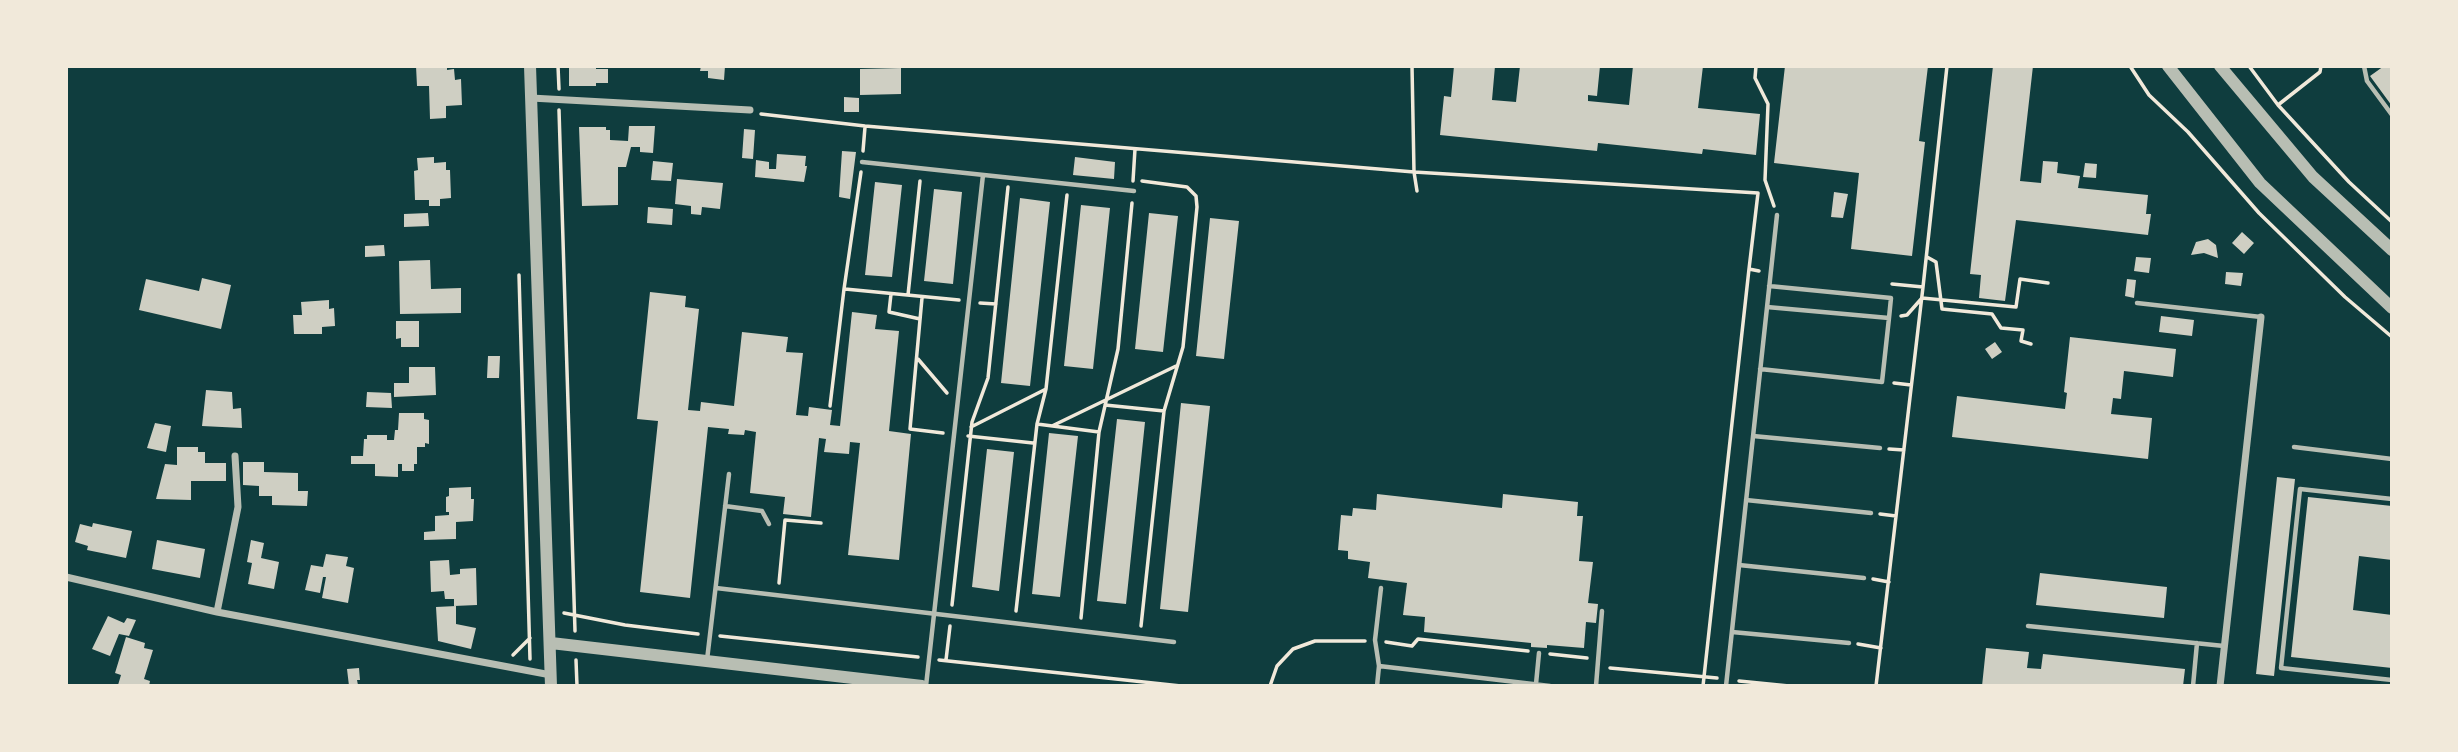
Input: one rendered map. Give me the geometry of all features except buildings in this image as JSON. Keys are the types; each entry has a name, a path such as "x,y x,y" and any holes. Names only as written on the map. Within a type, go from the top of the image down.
{"street":[{"path":"66,577 217,612 530,671 551,680 530,66"},
{"path":"2168,66 2260,183 2373,293 2392,308"},
{"path":"2220,66 2313,177 2392,250"},
{"path":"531,98 750,110"},
{"path":"2220,685 2261,317"},
{"path":"217,612 238,507 235,456"},
{"path":"551,643 924,685"}],"lane":[{"path":"2364,66 2367,81 2392,115"},
{"path":"862,162 1134,191"},
{"path":"924,685 983,175"},
{"path":"1726,682 1777,215"},
{"path":"1760,369 1882,382 1889,318 1891,298 1769,286"},
{"path":"2137,303 2261,317"},
{"path":"1767,307 1889,318"},
{"path":"1753,436 1880,448"},
{"path":"2294,447 2392,459"},
{"path":"707,661 729,474"},
{"path":"2392,499 2300,489 2281,668 2392,680"},
{"path":"1746,500 1871,513"},
{"path":"725,506 762,511 769,524"},
{"path":"1739,565 1864,578"},
{"path":"1377,685 1379,666 1375,640 1381,587"},
{"path":"716,588 1174,642"},
{"path":"1596,685 1602,611"},
{"path":"2028,626 2224,646"},
{"path":"1732,632 1849,643"},
{"path":"2193,685 2197,643"},
{"path":"1536,684 1539,653"},
{"path":"1379,666 1550,685"}],"path":[{"path":"558,66 577,685"},
{"path":"1412,66 1414,172 1417,191"},
{"path":"1756,66 1755,78 1768,104 1765,180 1777,215"},
{"path":"1877,685 1947,66"},
{"path":"2130,66 2149,94 2188,132 2259,213 2345,297 2392,337"},
{"path":"2249,66 2278,105 2348,182 2392,222"},
{"path":"2278,105 2320,72 2322,66"},
{"path":"750,110 755,113 865,126 1414,172 1758,193 1703,685"},
{"path":"830,406 865,126"},
{"path":"1080,631 1099,432 1118,349 1134,191 1135,149"},
{"path":"908,296 922,169"},
{"path":"946,660 971,427 988,378 1009,178"},
{"path":"1134,191 1137,181 1187,187 1196,196 1197,207 1183,347 1164,411 1140,638"},
{"path":"1014,623 1034,443 1046,389 1068,184"},
{"path":"1927,257 1936,262 1942,309 1992,314 2001,328 2023,330 2021,341 2031,344"},
{"path":"1749,269 1771,272"},
{"path":"519,274 530,671"},
{"path":"1922,298 2016,307 2020,279 2048,283"},
{"path":"1882,283 1923,287"},
{"path":"844,289 996,304"},
{"path":"891,294 890,312 920,319"},
{"path":"922,298 910,429 1034,443"},
{"path":"1889,318 1907,315 1922,298"},
{"path":"917,358 957,405"},
{"path":"1052,426 1177,366"},
{"path":"1882,382 1912,385"},
{"path":"971,427 1046,389"},
{"path":"1105,402 1164,411"},
{"path":"1037,424 1099,432"},
{"path":"778,596 785,520 821,523"},
{"path":"550,610 625,625 1181,685"},
{"path":"1270,685 1278,666 1293,649 1315,641 1375,640 1412,646 1418,639 1595,659 1596,666 1704,677 1726,682 1789,685"},
{"path":"1849,643 1881,648"}]}
